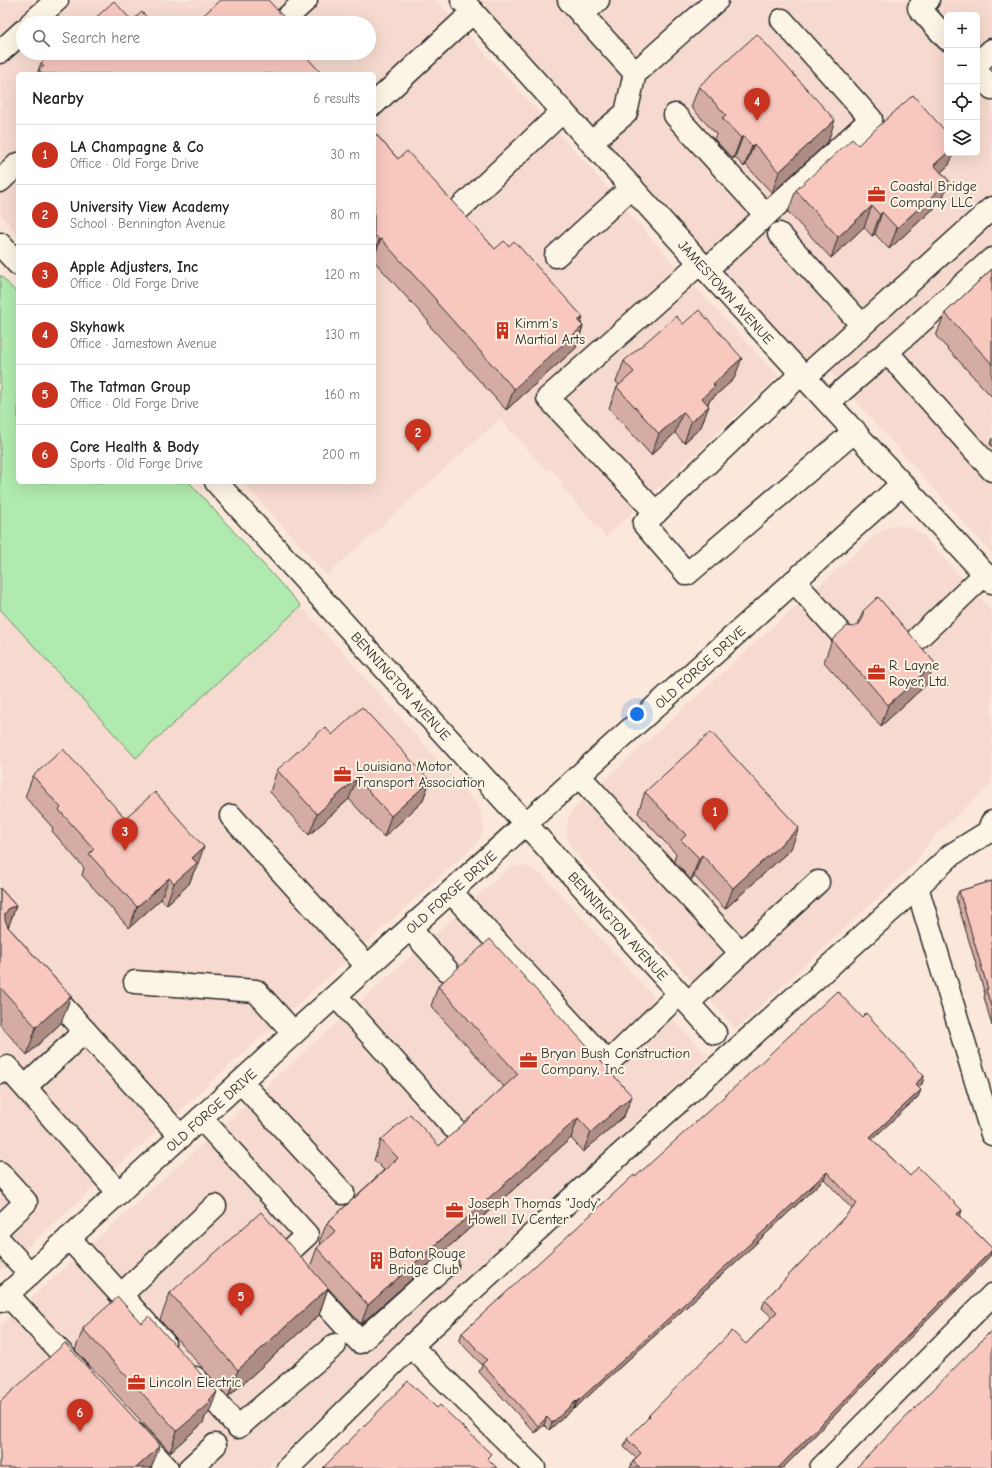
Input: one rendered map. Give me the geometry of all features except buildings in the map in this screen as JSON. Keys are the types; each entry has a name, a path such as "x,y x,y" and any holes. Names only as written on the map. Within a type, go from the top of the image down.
{"street":[{"path":"39,16 56,0"},
{"path":"289,16 306,0"},
{"path":"598,0 575,7 635,73"},
{"path":"591,142 626,113 635,73 717,0"},
{"path":"919,3 944,35"},
{"path":"376,102 468,6"},
{"name":"JAMESTOWN AVENUE","path":"468,6 988,578"},
{"path":"656,513 548,398 703,266 766,215 871,119 782,20"},
{"path":"0,52 16,37"},
{"path":"980,61 992,50"},
{"path":"980,75 992,88"},
{"path":"455,213 563,111"},
{"path":"675,115 766,215"},
{"path":"0,181 16,166"},
{"path":"556,256 632,187"},
{"path":"855,431 687,574 644,524 803,375 862,325 992,208"},
{"path":"779,234 862,325"},
{"path":"0,244 16,262"},
{"path":"828,402 888,352 992,259"},
{"path":"888,352 992,470"},
{"name":"BENNINGTON AVENUE","path":"218,484 715,1033"},
{"name":"OLD FORGE DRIVE","path":"4,1298 294,1033 902,484"},
{"path":"915,641 988,578"},
{"path":"794,581 843,636"},
{"path":"579,776 741,953"},
{"path":"231,816 368,967"},
{"path":"288,1468 411,1346 571,1199 917,888 951,855 991,829"},
{"path":"451,892 608,1063 683,998 741,953 818,882"},
{"path":"917,888 992,1134"},
{"path":"410,929 447,970"},
{"path":"33,974 181,1137"},
{"path":"135,982 256,991 294,1033"},
{"path":"336,996 453,1127"},
{"path":"25,1087 85,1031"},
{"path":"0,1073 7,1067 119,1193"},
{"path":"241,1082 343,1193"},
{"path":"201,1118 307,1235 283,1258 360,1342 447,1264"},
{"path":"0,1173 26,1202 0,1227"},
{"path":"121,1295 216,1206"},
{"path":"69,1238 238,1427 335,1345"},
{"path":"0,1241 30,1274"},
{"path":"821,1468 992,1295"},
{"path":"4,1298 92,1387"},
{"path":"411,1346 534,1468"},
{"path":"124,1422 167,1468"},
{"path":"190,1468 215,1445"}],"shaded area":[{"path":"0,0 436,0 592,170 673,263 778,376 606,537 561,486 563,483 550,468 547,471 500,419 327,575 245,484 376,484 376,72 16,72 16,232 0,214"},
{"path":"463,0 992,0 992,554 832,374 801,374"},
{"path":"888,527 910,527 923,535 992,611 992,783 934,836 912,866 736,1029 576,854 567,837 568,819 577,806 754,644 877,534"},
{"path":"301,606 475,802 481,812 483,823 481,837 475,845 0,1272 0,609 136,757"},
{"path":"527,866 543,875 707,1056 267,1468 0,1468 0,1326 501,875 509,868"}],"green space":[{"path":"0,275 16,292 16,484 191,484 301,606 136,758 0,609"}],"place":[{"name":"Skyhawk","path":"757,121"},
{"name":"Coastal Bridge Company LLC","path":"877,194"},
{"name":"Kimm's Martial Arts","path":"502,331"},
{"name":"University View Academy","path":"418,452"},
{"name":"R. Layne Royer, Ltd.","path":"876,673"},
{"name":"Louisiana Motor Transport Association","path":"343,774"},
{"name":"LA Champagne & Co","path":"715,831"},
{"name":"Apple Adjusters, Inc","path":"125,851"},
{"name":"Bryan Bush Construction Company, Inc","path":"528,1061"},
{"name":"Joseph Thomas \"Jody\" Howell IV Center","path":"455,1211"},
{"name":"Baton Rouge Bridge Club","path":"376,1261"},
{"name":"The Tatman Group","path":"241,1316"},
{"name":"Lincoln Electric","path":"136,1382"},
{"name":"Core Health & Body","path":"80,1432"}]}
